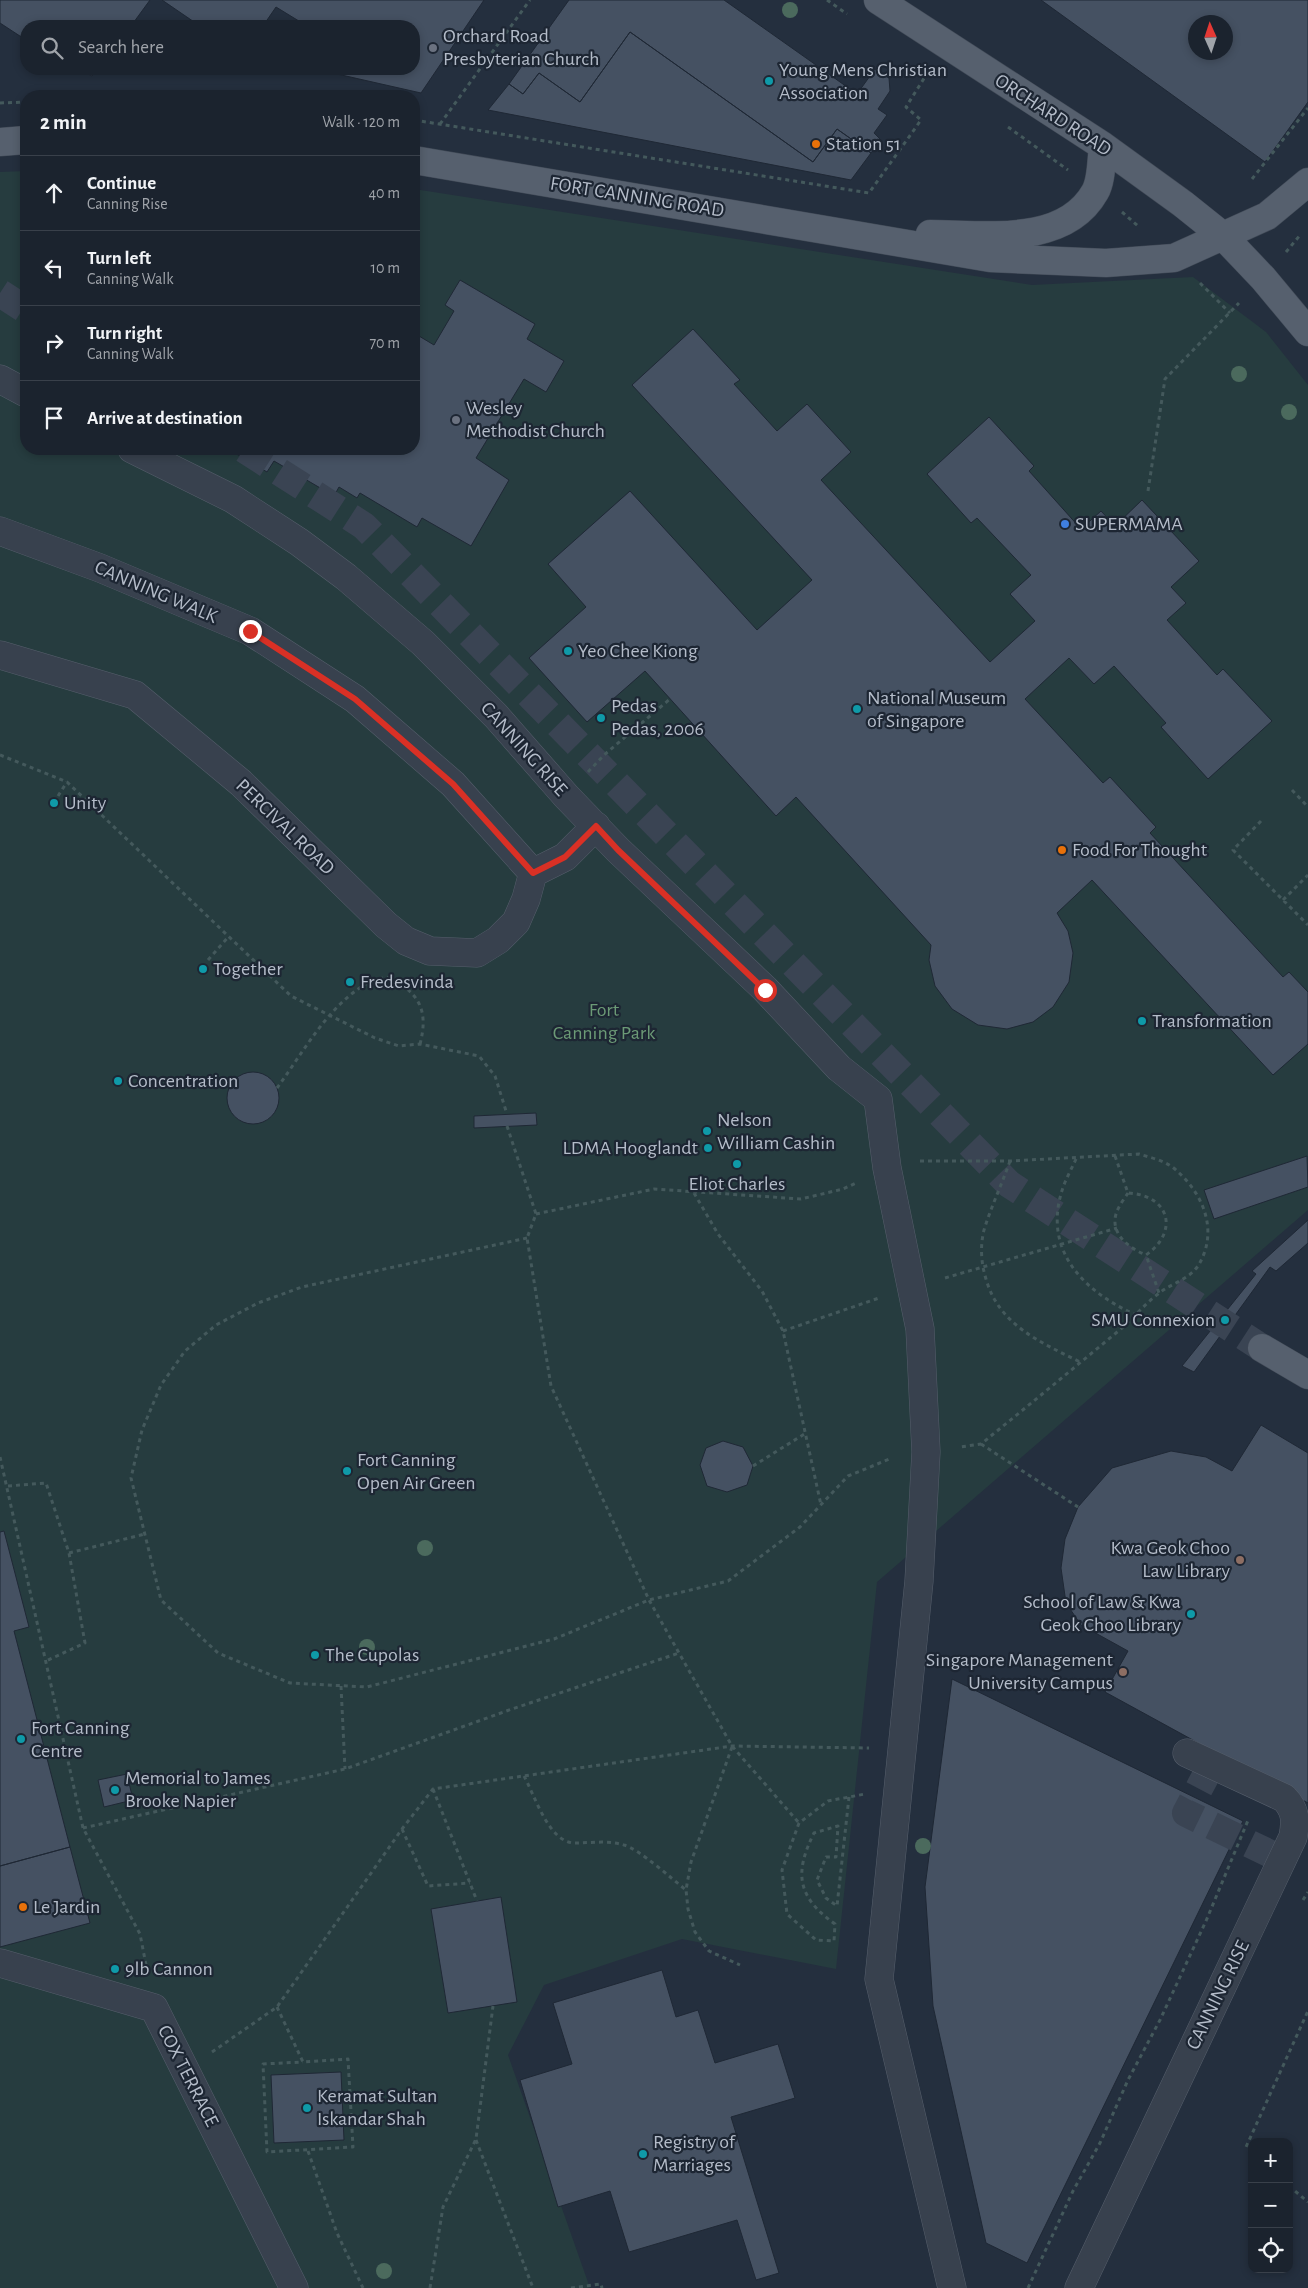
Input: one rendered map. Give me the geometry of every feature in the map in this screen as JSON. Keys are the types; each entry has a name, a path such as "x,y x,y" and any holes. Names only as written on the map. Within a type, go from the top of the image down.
{"main road":[{"name":"ORCHARD ROAD","path":"878,0 1103,146 1223,236 1263,278 1308,332"},
{"path":"0,142 20,140"},
{"name":"FORT CANNING ROAD","path":"861,235 1022,233 1052,227 1080,212 1096,190 1103,146"},
{"name":"FORT CANNING ROAD","path":"420,161 990,258 1106,263 1174,258 1267,216 1308,182"},
{"path":"1262,1348 1308,1375"}],"street":[{"path":"0,379 20,390"},
{"name":"CANNING RISE","path":"144,455 233,499 346,577 430,650 496,716 566,796 618,850 765,990 839,1068 878,1099 888,1168"},
{"name":"CANNING WALK","path":"0,531 100,568 250,631 347,694 453,784 533,873"},
{"name":"PERCIVAL ROAD","path":"0,655 135,695 241,783 386,925 406,941 430,951 477,953 498,940 516,922 526,899 533,873"},
{"path":"533,873 565,857 596,826"},
{"path":"888,1168 920,1329 926,1452 919,1581 879,1979 952,2288"},
{"name":"CANNING RISE","path":"1078,2288 1294,1837 1295,1812 1284,1798 1187,1753"},
{"name":"COX TERRACE","path":"0,1963 154,2008 294,2288"}],"path":[{"path":"440,124 530,0"},
{"path":"827,0 851,16"},
{"path":"920,66 936,77"},
{"path":"420,121 869,192 921,120 906,107 928,71"},
{"path":"0,104 20,102"},
{"path":"1252,179 1308,108"},
{"path":"1000,122 1096,190 1174,258 1230,312"},
{"path":"1148,491 1165,379 1263,278"},
{"path":"604,755 670,699"},
{"path":"0,755 68,782 291,996 375,1038 399,1046 420,1044 479,1056 495,1076 507,1114"},
{"path":"58,796 68,782"},
{"path":"1292,790 1308,807"},
{"path":"1261,821 1233,850 1308,925"},
{"path":"1283,900 1308,875"},
{"path":"208,960 229,936"},
{"path":"278,1088 330,1015 362,986 386,977 402,984 414,995 422,1009 425,1026 420,1044"},
{"path":"508,1126 536,1214 526,1238 551,1386 649,1600 679,1654 732,1746 799,1823"},
{"path":"526,1238 302,1287 258,1303 216,1325 185,1352 161,1385 142,1430 131,1478 161,1600 218,1653 290,1683 367,1687 554,1639 649,1600 728,1581 800,1527 848,1476 892,1458 981,1444 1136,1315 1159,1293 1185,1280 1197,1266 1205,1249 1207,1216 1203,1202 1177,1170 1159,1160 1139,1154 1076,1159 1010,1161 905,1161 843,1189 801,1199 654,1189 536,1214"},
{"path":"1115,1156 1128,1193"},
{"path":"1076,1159 1060,1196 1057,1230 1062,1245 1075,1274 1115,1306 1136,1315"},
{"path":"1010,1161 984,1231 981,1265 988,1287 999,1309 1019,1328 1080,1362"},
{"path":"694,1192 718,1234 762,1291 783,1331 821,1505"},
{"path":"1128,1193 1115,1214 1117,1228 1122,1239 1130,1248 1146,1255 1159,1293"},
{"path":"1128,1193 1152,1198 1165,1214 1165,1237 1157,1248 1146,1255"},
{"path":"783,1331 911,1287 1117,1228"},
{"path":"753,1466 806,1433"},
{"path":"981,1444 1078,1507"},
{"path":"0,1457 83,1828 140,1934 154,2008"},
{"path":"8,1486 46,1483 70,1553 85,1643 46,1661"},
{"path":"70,1553 145,1534"},
{"path":"83,1828 345,1769 512,1708 679,1654"},
{"path":"341,1686 345,1769"},
{"path":"732,1746 692,1862 686,1890 688,1909 695,1932 709,1951 740,1965"},
{"path":"185,2070 276,2007 402,1829 433,1789 732,1746 902,1749"},
{"path":"524,1776 550,1827 559,1839 573,1843 608,1842 626,1845 686,1890"},
{"path":"1028,2288 1073,2191 1100,2143 1128,2080 1160,2020 1206,1921 1262,1788"},
{"path":"433,1789 477,1901"},
{"path":"849,1797 837,1906 826,1898 817,1880 826,1857 836,1857 838,1826 814,1833 805,1851 800,1875 804,1893 818,1912 834,1924 834,1941 816,1940 787,1914 782,1870 799,1823 828,1802 849,1797 898,1789"},
{"path":"402,1829 428,1886 470,1883"},
{"path":"430,2288 443,2207 476,2139 493,2006"},
{"path":"276,2007 303,2062"},
{"path":"1251,2138 1308,2011"},
{"path":"348,2059 353,2147 266,2152 263,2064 303,2062 348,2059"},
{"path":"476,2139 534,2288"},
{"path":"308,2151 337,2233 363,2288"},
{"path":"1293,2189 1308,2202"},
{"path":"572,2288 601,2284 602,2288"}],"green space":[{"name":"Fort Canning Park","path":"20,171 20,455 420,455 420,190 1032,285 1193,277 1266,332 1308,385 1308,1210 877,1582 836,1969 682,1939 544,1985 508,2055 590,2288 0,2288 0,172"}],"building":[{"path":"0,0 150,0 135,20 20,20 20,36 0,23"},
{"name":"Orchard Road Presbyterian Church","path":"162,0 484,0 421,93 420,90 408,90 342,75 420,75 420,20 297,20 276,7 267,20 191,20"},
{"name":"Young Mens Christian Association","path":"569,0 724,0 857,94 875,69 889,78 890,91 878,109 887,115 874,133 881,140 871,153 837,129 813,162 630,32 580,102 539,73 523,94 509,84"},
{"path":"1041,0 1308,0 1308,102 1265,162"},
{"path":"630,32 813,162 837,129 871,153 851,180 488,110 509,84 523,94 539,73 580,102"},
{"name":"Wesley Methodist Church","path":"460,280 535,324 527,339 564,361 546,392 524,379 476,458 509,480 471,546 422,518 417,527 360,493 357,498 339,487 334,496 274,461 267,472 238,455 420,455 420,337 434,345 454,311 445,305"},
{"name":"National Museum of Singapore","path":"693,329 740,380 734,384 777,431 807,404 851,452 821,480 990,662 1035,621 1010,594 1031,575 977,518 971,523 927,474 989,417 1034,466 1029,471 1081,529 1101,511 1115,526 1142,500 1199,561 1171,587 1186,603 1167,620 1217,675 1223,669 1272,721 1208,779 1161,727 1166,723 1114,666 1094,684 1069,658 1025,699 1103,783 1110,777 1156,827 1150,833 1283,977 1289,972 1308,992 1308,1044 1273,1075 1092,880 1057,913 1068,931 1073,953 1069,982 1053,1007 1033,1022 1007,1029 978,1025 952,1009 935,986 929,960 931,945 796,797 776,816 645,671 587,722 529,658 586,607 548,564 630,491 757,630 812,580 632,385"},
{"path":"248,1072 258,1072 272,1079 279,1093 279,1103 272,1117 258,1124 248,1124 238,1120 231,1113 227,1103 227,1093 231,1083 238,1076"},
{"path":"536,1113 537,1125 474,1128 474,1116"},
{"path":"1307,1156 1308,1187 1214,1219 1204,1190"},
{"name":"SMU Connexion","path":"1308,1220 1308,1243 1276,1271 1270,1267 1194,1372 1182,1366 1256,1274 1252,1271"},
{"name":"School of Law & Kwa Geok Choo Library","path":"1261,1425 1308,1453 1308,1803 1105,1692 1128,1651 1081,1625 1066,1603 1061,1568 1065,1539 1078,1507 1112,1468 1171,1451 1206,1457 1232,1471"},
{"path":"723,1441 743,1447 753,1466 747,1485 727,1492 707,1486 700,1465 706,1448"},
{"name":"Fort Canning Centre","path":"4,1531 29,1627 14,1631 70,1847 0,1866 0,1532"},
{"path":"952,1679 1243,1821 1027,2263 986,2243 933,2006 925,1887"},
{"name":"Memorial to James Brooke Napier","path":"127,1774 133,1800 104,1807 98,1780"},
{"path":"70,1847 90,1923 0,1947 0,1866"},
{"path":"501,1897 517,2002 448,2013 431,1909"},
{"name":"Registry of Marriages","path":"662,1970 676,2017 698,2010 715,2063 778,2044 795,2098 731,2117 779,2273 756,2280 737,2220 629,2252 610,2191 558,2207 520,2080 572,2064 553,2003"},
{"name":"Keramat Sultan Iskandar Shah","path":"341,2072 344,2140 274,2143 271,2075"}],"tunnel":[{"path":"0,293 20,306"},
{"path":"253,455 364,526 1009,1184 1262,1348"},
{"path":"1212,1764 1186,1813 1283,1860"}],"place":[{"name":"Orchard Road Presbyterian Church","path":"433,48"},
{"name":"Young Mens Christian Association","path":"769,81"},
{"name":"Station 51","path":"816,144"},
{"name":"Wesley Methodist Church","path":"456,420"},
{"name":"SUPERMAMA","path":"1065,524"},
{"name":"Yeo Chee Kiong","path":"568,651"},
{"name":"National Museum of Singapore","path":"857,709"},
{"name":"Pedas Pedas, 2006","path":"601,718"},
{"name":"Unity","path":"54,803"},
{"name":"Food For Thought","path":"1062,850"},
{"name":"Together","path":"203,969"},
{"name":"Fredesvinda","path":"350,982"},
{"name":"Transformation","path":"1142,1021"},
{"name":"Concentration","path":"118,1081"},
{"name":"Nelson William Cashin","path":"707,1131"},
{"name":"LDMA Hooglandt","path":"708,1148"},
{"name":"Eliot Charles","path":"737,1164"},
{"name":"SMU Connexion","path":"1225,1320"},
{"name":"Fort Canning Open Air Green","path":"347,1471"},
{"name":"Kwa Geok Choo Law Library","path":"1240,1560"},
{"name":"School of Law & Kwa Geok Choo Library","path":"1191,1614"},
{"name":"The Cupolas","path":"315,1655"},
{"name":"Singapore Management University Campus","path":"1123,1672"},
{"name":"Fort Canning Centre","path":"21,1739"},
{"name":"Memorial to James Brooke Napier","path":"115,1790"},
{"name":"Le Jardin","path":"23,1907"},
{"name":"9lb Cannon","path":"115,1969"},
{"name":"Keramat Sultan Iskandar Shah","path":"307,2108"},
{"name":"Registry of Marriages","path":"643,2154"}],"route":[{"path":"250,631 355,699 453,784 533,873 565,857 596,826 618,850 765,990"}]}
